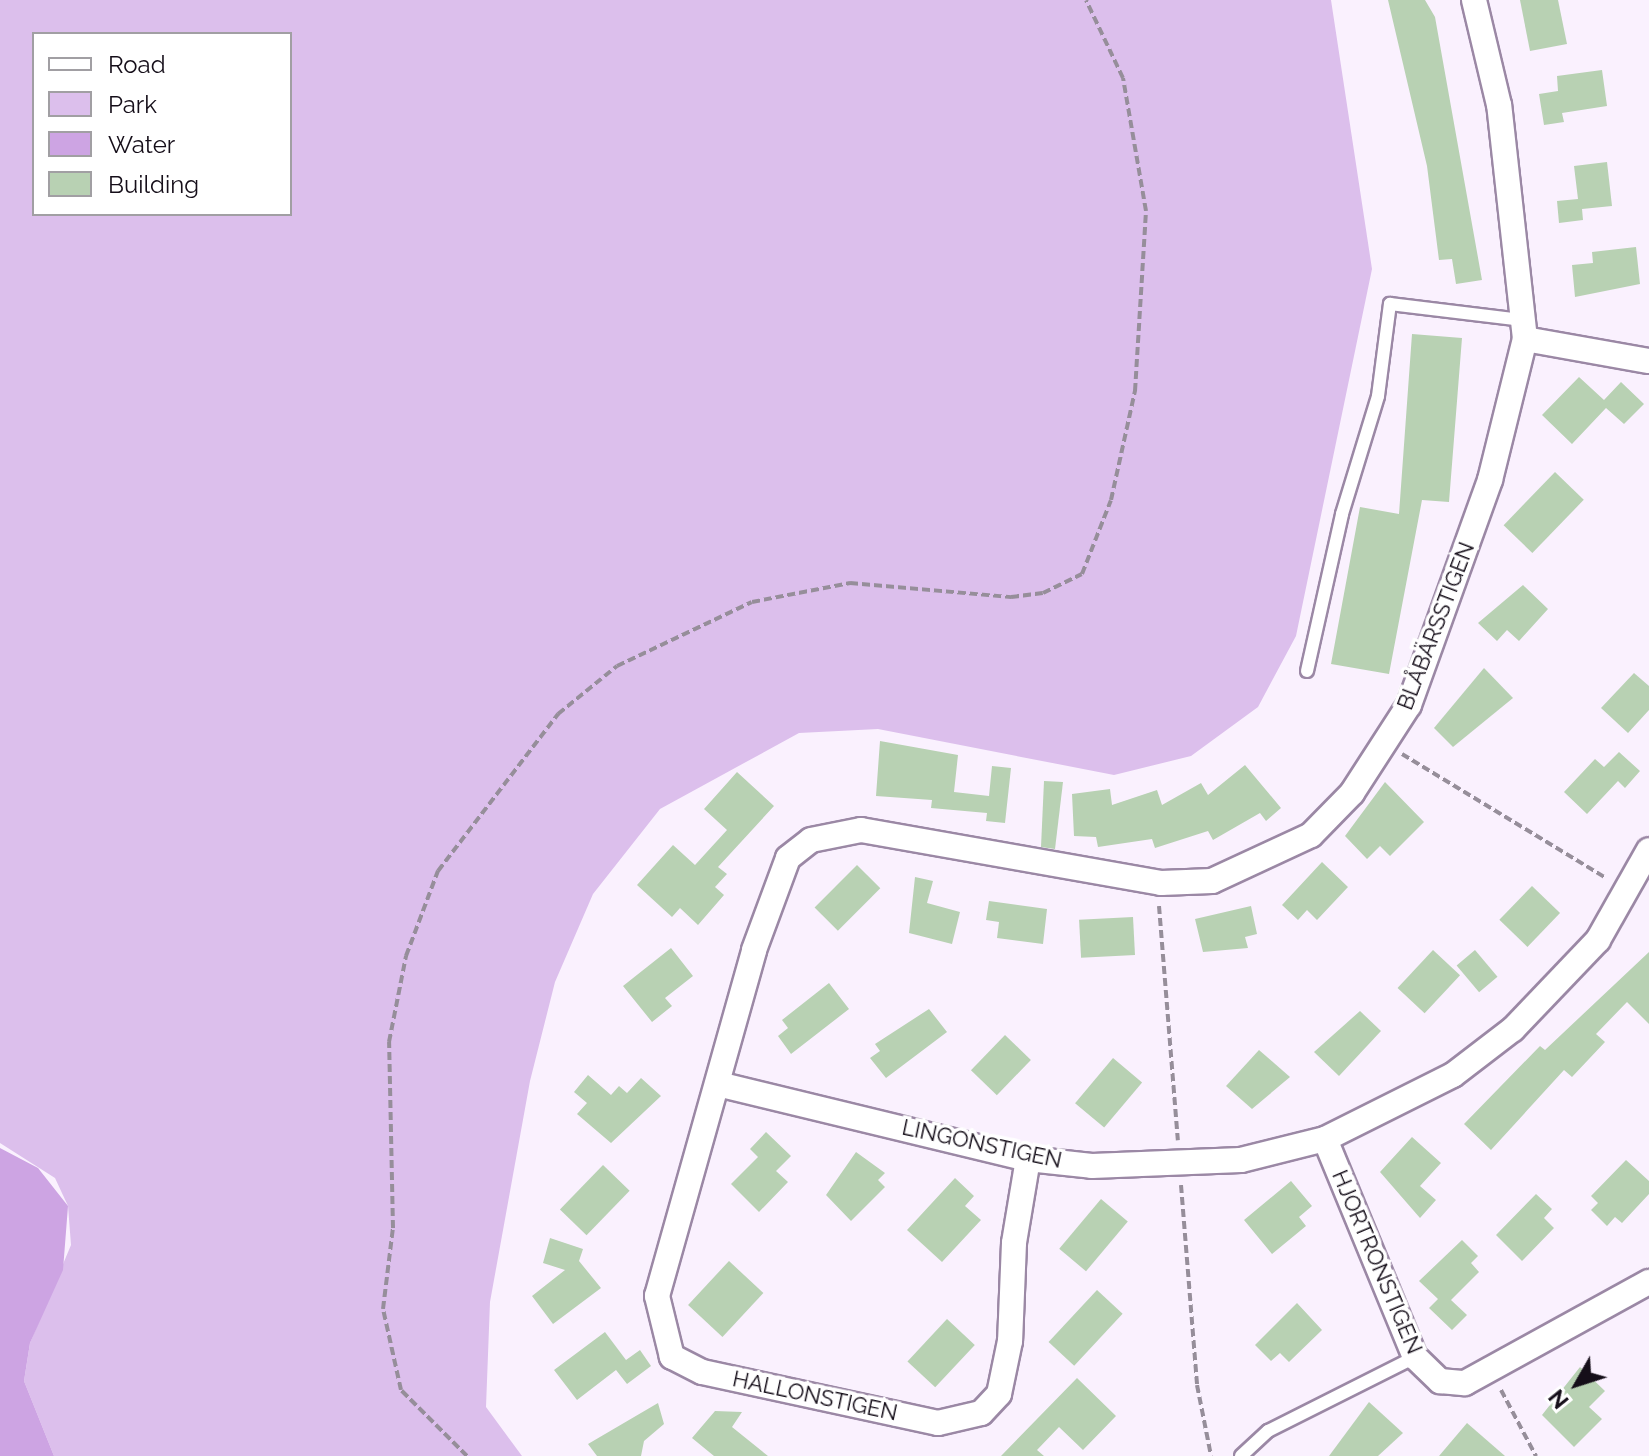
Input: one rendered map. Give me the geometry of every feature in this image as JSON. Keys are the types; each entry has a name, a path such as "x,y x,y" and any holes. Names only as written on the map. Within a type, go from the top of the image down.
{"street":[{"name":"BLÅBÄRSSTIGEN","path":"722,1085 754,950 788,858 811,840 861,830 1161,883 1212,881 1311,835 1352,793 1409,705 1450,603 1524,330 1499,105 1474,0"},
{"path":"1524,330 1649,361"},
{"name":"LINGONSTIGEN","path":"722,1085 1028,1159 1162,1168 1325,1139 1453,1075 1513,1029 1598,940 1629,892 1649,850"},
{"name":"HALLONSTIGEN","path":"722,1085 657,1296 672,1357 702,1372 938,1423 981,1413 999,1394 1010,1341 1014,1243 1028,1159"},
{"name":"HJORTRONSTIGEN","path":"1325,1139 1415,1357 1440,1381 1465,1383 1649,1282"}],"lane":[{"path":"1307,671 1342,514 1378,396 1390,304 1524,330"},
{"path":"1241,1456 1268,1431 1415,1357"}],"path":[{"path":"467,1456 401,1390 383,1309 393,1228 389,1042 406,956 438,871 558,714 617,666 752,602 850,583 1011,597 1043,593 1082,574 1111,500 1135,391 1146,211 1123,78 1086,0"},
{"path":"1384,743 1629,892"},
{"path":"1493,1369 1536,1456"}],"green space":[{"path":"0,0 1331,0 1372,269 1296,636 1258,707 1191,756 1114,775 878,729 799,733 660,809 593,894 555,982 530,1081 490,1302 486,1407 522,1456 54,1456 24,1381 30,1343 71,1245 68,1206 55,1178 0,1143"}],"water":[{"path":"0,1148 38,1168 68,1206 63,1270 30,1343 24,1381 54,1456 0,1456"}],"building":[{"path":"1388,0 1425,0 1435,17 1482,280 1456,284 1452,259 1439,260 1427,166"},
{"path":"1520,0 1558,0 1567,44 1530,51"},
{"path":"1602,70 1607,106 1562,113 1564,122 1544,125 1539,94 1558,91 1557,76"},
{"path":"1607,162 1612,206 1582,209 1583,220 1559,223 1557,201 1578,199 1574,166"},
{"path":"1636,247 1640,284 1575,297 1572,265 1593,263 1592,252"},
{"path":"1412,334 1462,338 1449,502 1422,500 1389,674 1331,664 1360,507 1399,514"},
{"path":"1579,377 1604,400 1621,382 1644,404 1624,424 1606,408 1572,444 1542,415"},
{"path":"1555,472 1584,500 1532,553 1504,525"},
{"path":"1523,585 1548,609 1519,641 1507,630 1497,641 1478,623"},
{"path":"1484,668 1513,698 1453,747 1434,728"},
{"path":"1634,673 1649,686 1649,710 1628,733 1601,708"},
{"path":"880,741 958,755 954,792 989,796 992,766 1011,768 1005,823 986,821 987,813 931,808 932,800 876,796"},
{"path":"1619,752 1640,771 1625,788 1618,781 1587,814 1564,792 1595,759 1604,767"},
{"path":"1245,765 1281,808 1266,821 1260,813 1213,840 1208,831 1155,848 1152,839 1098,847 1096,837 1074,836 1072,794 1110,789 1112,805 1157,790 1162,805 1201,783 1208,795"},
{"path":"737,772 774,806 718,867 727,874 715,887 724,895 698,925 680,908 672,917 637,885 673,845 695,865 727,830 704,809"},
{"path":"1044,781 1063,782 1055,849 1041,847"},
{"path":"1385,782 1424,822 1390,856 1380,846 1367,859 1345,836"},
{"path":"1322,862 1348,887 1317,920 1307,910 1298,920 1282,905"},
{"path":"857,865 880,888 838,931 815,907"},
{"path":"915,877 933,881 927,903 960,912 952,944 909,933"},
{"path":"1532,886 1560,913 1527,947 1499,920"},
{"path":"989,901 1047,909 1043,944 997,938 999,922 986,920"},
{"path":"1251,906 1257,934 1245,937 1248,948 1203,952 1195,919"},
{"path":"1133,917 1135,955 1081,958 1079,920"},
{"path":"671,948 693,976 665,998 672,1006 652,1022 623,986"},
{"path":"1433,950 1460,975 1425,1013 1398,988"},
{"path":"1475,950 1497,977 1479,992 1457,965"},
{"path":"1649,952 1649,1024 1627,1002 1596,1034 1605,1042 1572,1077 1564,1070 1491,1150 1464,1124 1540,1046 1545,1050"},
{"path":"829,983 849,1009 791,1054 778,1036 788,1028 782,1020"},
{"path":"929,1009 947,1032 886,1078 870,1058 880,1051 875,1044"},
{"path":"1360,1011 1381,1031 1339,1076 1314,1052"},
{"path":"1005,1035 1031,1060 997,1095 971,1070"},
{"path":"1259,1050 1290,1077 1252,1109 1226,1086"},
{"path":"1113,1058 1142,1082 1104,1128 1075,1103"},
{"path":"588,1075 611,1095 619,1086 627,1093 641,1078 661,1096 611,1143 577,1114 587,1103 574,1092"},
{"path":"766,1132 791,1156 776,1171 788,1182 759,1212 731,1184 758,1157 750,1149"},
{"path":"1412,1137 1441,1163 1420,1186 1436,1200 1420,1218 1380,1172"},
{"path":"856,1152 885,1173 878,1180 885,1187 851,1221 826,1195"},
{"path":"1626,1160 1649,1181 1649,1194 1622,1223 1615,1217 1607,1226 1591,1210 1598,1203 1591,1196"},
{"path":"603,1165 630,1191 587,1235 560,1210"},
{"path":"955,1178 974,1196 965,1206 981,1220 942,1262 907,1230"},
{"path":"1291,1181 1312,1206 1299,1217 1306,1226 1272,1254 1244,1220"},
{"path":"1536,1194 1552,1209 1544,1218 1554,1228 1522,1261 1496,1235"},
{"path":"1101,1199 1128,1221 1086,1271 1059,1249"},
{"path":"550,1238 583,1249 579,1261 601,1288 553,1324 532,1296 565,1270 543,1263"},
{"path":"1462,1240 1478,1256 1471,1263 1479,1272 1451,1300 1467,1315 1452,1330 1429,1308 1438,1299 1419,1281"},
{"path":"729,1261 763,1293 722,1337 688,1305"},
{"path":"1097,1290 1123,1314 1074,1366 1049,1342"},
{"path":"1297,1303 1322,1330 1289,1362 1280,1353 1271,1361 1255,1345"},
{"path":"947,1319 975,1345 935,1387 907,1361"},
{"path":"605,1332 626,1360 640,1350 651,1366 627,1384 616,1370 577,1400 554,1370"},
{"path":"1580,1367 1605,1391 1589,1407 1602,1419 1574,1447 1542,1415"},
{"path":"1077,1378 1116,1416 1083,1450 1059,1427 1037,1450 1044,1456 1001,1456"},
{"path":"1369,1402 1403,1433 1378,1456 1329,1456"},
{"path":"658,1403 664,1424 644,1441 641,1456 597,1456 588,1444"},
{"path":"715,1411 742,1412 732,1427 768,1456 714,1456 692,1438"},
{"path":"1467,1423 1505,1456 1439,1456"}]}
